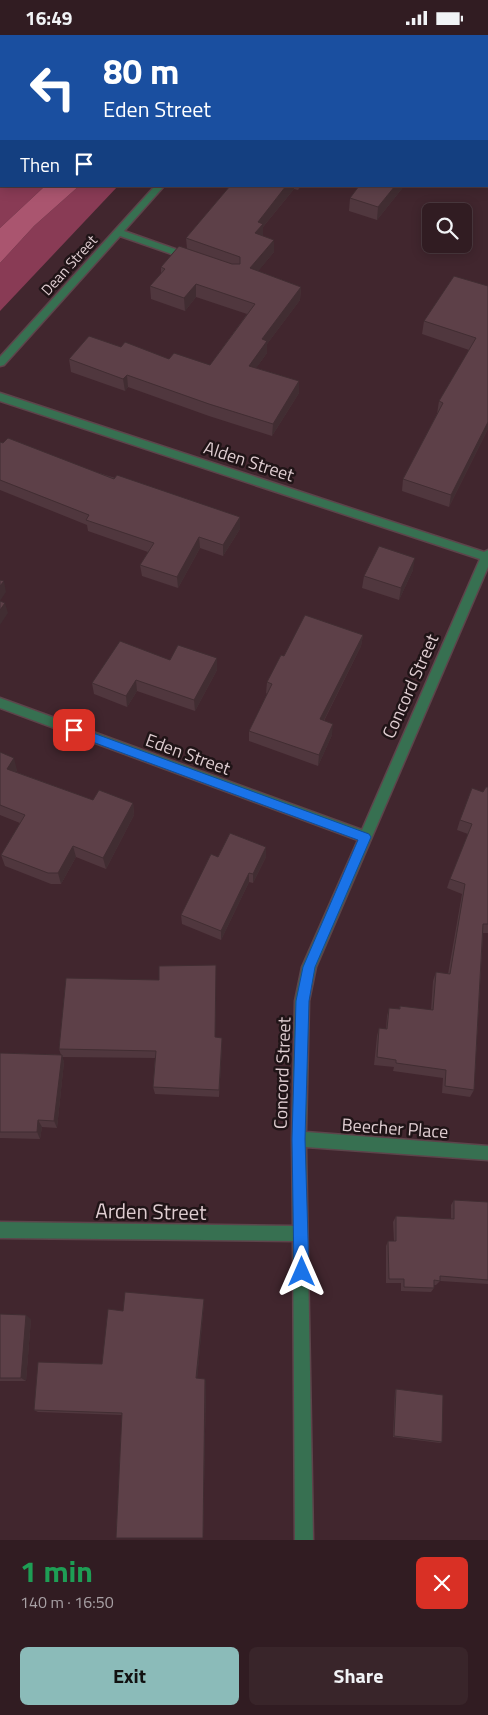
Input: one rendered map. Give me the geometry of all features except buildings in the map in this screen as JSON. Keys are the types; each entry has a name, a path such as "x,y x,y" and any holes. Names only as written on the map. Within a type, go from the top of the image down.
{"street":[{"name":"Dean Street","path":"0,363 159,187"},
{"path":"118,232 200,261"},
{"name":"Alden Street","path":"0,397 487,556"},
{"name":"Concord Street","path":"304,1540 301,1234 298,1139 302,1001 309,967 487,556"},
{"name":"Eden Street","path":"0,703 365,837"},
{"name":"Beecher Place","path":"298,1139 488,1153"},
{"name":"Arden Street","path":"0,1231 301,1234"}],"shaded area":[{"path":"0,187 44,187 0,228"},
{"path":"44,187 78,187 34,226 0,263 0,228"},
{"path":"78,187 117,187 0,311 0,263 34,226"}],"route":[{"path":"74,730 365,837 309,967 302,1001 298,1139 302,1272"}]}
